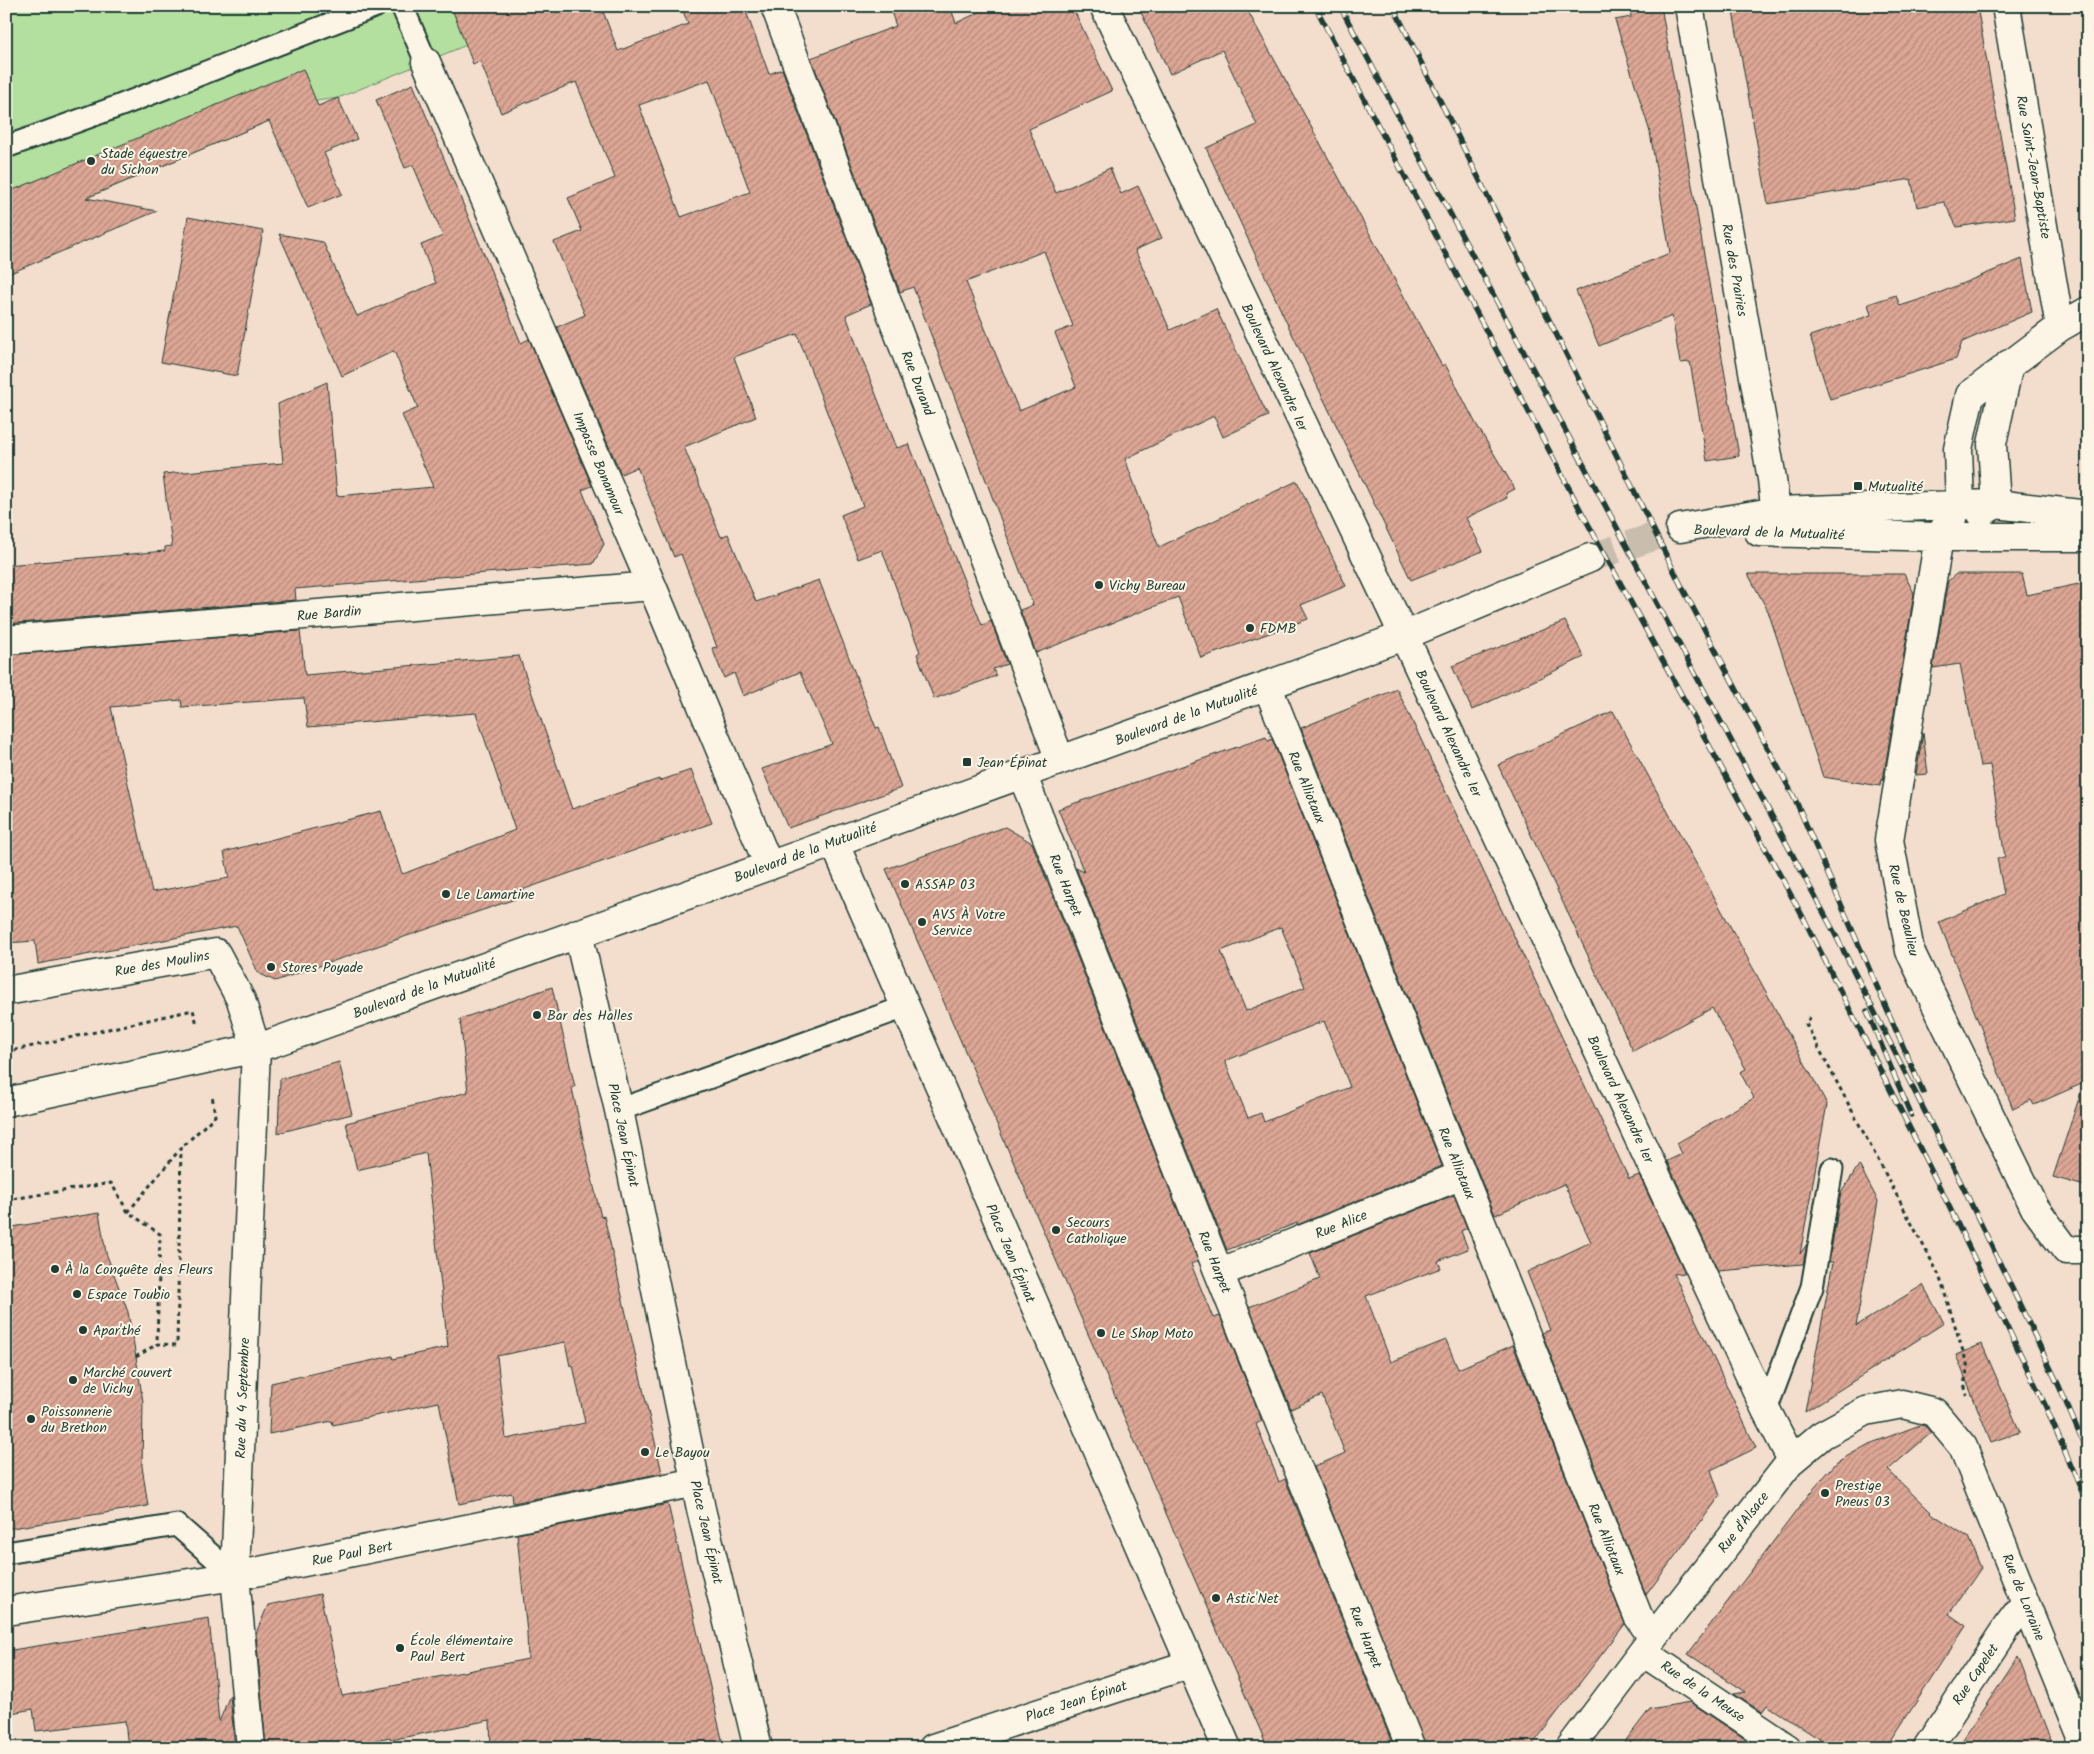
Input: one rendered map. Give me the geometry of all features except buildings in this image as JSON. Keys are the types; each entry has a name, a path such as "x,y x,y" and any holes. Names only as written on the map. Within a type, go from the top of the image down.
{"street":[{"name":"Rue Durand","path":"775,6 1060,760"},
{"name":"Boulevard Alexandre Ier","path":"1104,6 1403,636 1766,1410 1792,1460"},
{"name":"Rue des Prairies","path":"1689,6 1777,522"},
{"name":"Rue Saint-Jean-Baptiste","path":"2006,6 2060,327"},
{"name":"Impasse Bonamour","path":"426,62 652,586 769,866"},
{"path":"1939,537 1960,505 1958,448 1970,395 2060,327 2088,311"},
{"path":"1939,537 1996,504 1992,444 2009,364"},
{"name":"Boulevard de la Mutualité","path":"1777,522 1960,505 1996,504 2088,515"},
{"name":"Boulevard de la Mutualité","path":"1777,522 1939,537 2088,537"},
{"name":"Rue de Beaulieu","path":"1939,537 1889,840 1910,951 2035,1208 2077,1250"},
{"name":"Boulevard de la Mutualité","path":"6,1102 256,1048 769,866 1267,686 1403,636 1590,558"},
{"name":"Rue Bardin","path":"6,640 652,586"},
{"name":"Rue Alliotaux","path":"1267,686 1648,1645"},
{"name":"Rue Harpet","path":"1022,774 1410,1748"},
{"name":"Place Jean Épinat","path":"834,842 1227,1748"},
{"name":"Place Jean Épinat","path":"578,933 619,1110 696,1482 758,1748"},
{"name":"Rue des Moulins","path":"6,991 216,953 241,1000 256,1048"},
{"name":"Rue du 4 Septembre","path":"251,1748 235,1576 256,1048"},
{"name":"Rue Alice","path":"1219,1272 1462,1175"},
{"name":"Rue d'Alsace","path":"1570,1748 1792,1460 1822,1435 1866,1411 1902,1404 1934,1412 1963,1447"},
{"name":"Rue de Lorraine","path":"1963,1447 2085,1748"},
{"name":"Rue Paul Bert","path":"6,1611 235,1576 696,1482"},
{"name":"Rue Capelet","path":"1926,1748 2007,1627 2026,1602"},
{"name":"Rue de la Meuse","path":"1648,1645 1787,1748"},
{"name":"Place Jean Épinat","path":"933,1748 1190,1664"}],"lane":[{"path":"6,147 118,106 376,6"},
{"path":"402,6 426,62"},
{"path":"619,1110 905,1007"},
{"path":"1766,1410 1812,1287 1832,1169"},
{"path":"6,1553 177,1525 235,1576"}],"path":[{"path":"1810,1017 1806,1024 1939,1275 1968,1366 1964,1384 1975,1419 1963,1447"},
{"path":"136,1357 157,1344 177,1345 181,1148"},
{"path":"128,1212 156,1179"},
{"path":"6,1200 111,1183 128,1212 160,1234 157,1344"}],"green space":[{"name":"Stade équestre du Sichon","path":"6,6 561,6 338,98 316,101 6,232"}],"tunnel":[{"path":"1590,558 1680,528"}],"railway":[{"path":"1315,6 1581,511 1804,919 1944,1196 2046,1407 2088,1506"},
{"path":"1340,6 1833,930 1964,1189 2059,1386 2088,1454"},
{"path":"1393,6 1683,589 1795,799 1923,1092"},
{"path":"1867,1011 1911,1115"}],"place":[{"name":"Stade équestre du Sichon","path":"91,161"},
{"name":"Mutualité","path":"1858,486"},
{"name":"Vichy Bureau","path":"1099,585"},
{"name":"FDMB","path":"1250,628"},
{"name":"Jean Épinat","path":"967,762"},
{"name":"ASSAP 03","path":"905,884"},
{"name":"Le Lamartine","path":"446,894"},
{"name":"AVS À Votre Service","path":"922,922"},
{"name":"Stores Poyade","path":"271,967"},
{"name":"Bar des Halles","path":"537,1015"},
{"name":"Secours Catholique","path":"1056,1230"},
{"name":"À la Conquête des Fleurs","path":"55,1269"},
{"name":"Espace Toubio","path":"77,1294"},
{"name":"Apar'thé","path":"83,1330"},
{"name":"Le Shop Moto","path":"1101,1333"},
{"name":"Marché couvert de Vichy","path":"73,1380"},
{"name":"Poissonnerie du Brethon","path":"31,1419"},
{"name":"Le Bayou","path":"645,1452"},
{"name":"Prestige Pneus 03","path":"1825,1493"},
{"name":"Astic'Net","path":"1216,1598"},
{"name":"École élémentaire Paul Bert","path":"400,1648"}]}
